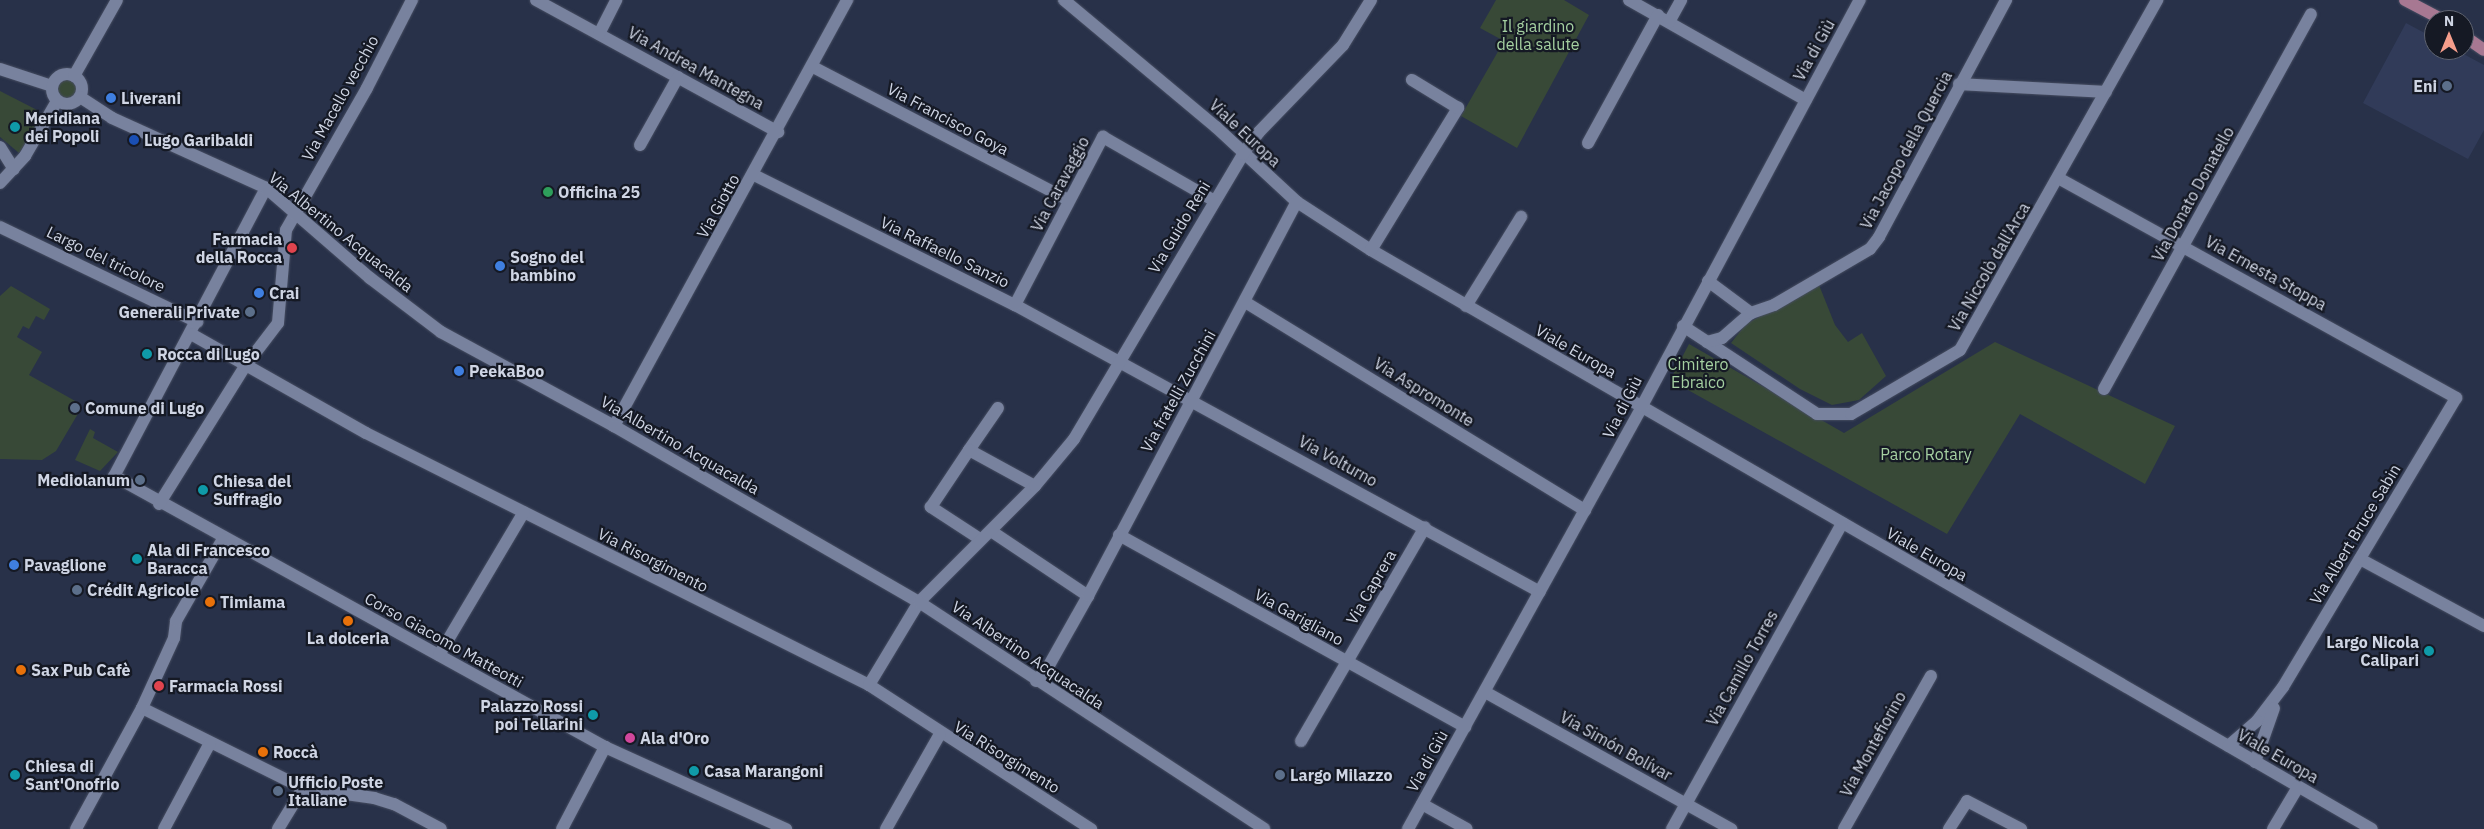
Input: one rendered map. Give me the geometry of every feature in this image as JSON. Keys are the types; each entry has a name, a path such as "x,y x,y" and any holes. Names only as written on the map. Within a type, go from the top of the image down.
{"main road":[{"path":"2405,0 2424,10"}],"street":[{"path":"74,76 117,0"},
{"name":"Via Macello vecchio","path":"160,504 246,365 278,323 286,230 294,210 367,88 412,0"},
{"name":"Via Andrea Mantegna","path":"536,0 778,132"},
{"path":"599,34 616,0"},
{"name":"Via Giotto","path":"614,426 778,132 847,0"},
{"name":"Viale Europa","path":"1064,0 1201,114 1297,202 1371,250 2372,829"},
{"name":"Via Guido Reni","path":"869,685 919,602 1034,486 1074,439 1213,200 1243,154 1259,132 1343,45 1371,0"},
{"path":"1629,0 1806,100"},
{"path":"1588,143 1663,18 1681,0"},
{"name":"Via di Giù","path":"1408,828 1642,406 1860,0"},
{"name":"Via Niccolò dall'Arca","path":"1684,326 1817,414 1851,414 1960,350 2157,0"},
{"name":"Via Jacopo della Quercia","path":"1707,342 1722,338 1751,313 1774,305 1870,249 1879,237 2001,2"},
{"name":"Via Donato Donatello","path":"2104,389 2311,14"},
{"name":"Via Francisco Goya","path":"812,67 1069,200"},
{"path":"0,69 52,86"},
{"path":"52,86 61,76 74,76 81,82 80,97 70,104 57,100"},
{"path":"640,146 678,77"},
{"path":"1371,250 1458,108 1412,80"},
{"path":"1959,84 2106,92"},
{"path":"0,183 14,170 32,146 57,100 52,86"},
{"name":"Via Albertino Acquacalda","path":"80,97 112,118 266,188 294,210 370,278 441,332 614,426 919,602 1036,681 1264,829"},
{"name":"Via Caravaggio","path":"1016,305 1103,137 1213,200"},
{"path":"0,147 14,170"},
{"name":"Via Raffaello Sanzio","path":"754,175 1016,305 1120,361"},
{"name":"Via Ernesta Stoppa","path":"2058,178 2456,398"},
{"path":"160,504 114,476 198,322 266,188"},
{"name":"Via fratelli Zucchini","path":"1036,681 1048,667 1088,596 1190,399 1245,302 1297,202"},
{"path":"1466,306 1521,216"},
{"name":"Largo del tricolore","path":"0,227 198,322"},
{"path":"1708,281 1751,313"},
{"name":"Via Aspromonte","path":"1245,302 1585,510"},
{"name":"Via Risorgimento","path":"191,334 366,433 869,685 940,734 1091,829"},
{"name":"Via Volturno","path":"1120,361 1425,527 1540,592"},
{"name":"Via Albert Bruce Sabin","path":"2228,746 2257,721 2283,687 2456,398"},
{"path":"980,539 932,507 998,408"},
{"path":"969,450 1034,486"},
{"name":"Corso Giacomo Matteotti","path":"160,504 605,747 786,829"},
{"path":"439,655 524,512"},
{"name":"Via Camillo Torres","path":"1672,829 1842,523"},
{"name":"Via Caprera","path":"1302,741 1425,527"},
{"path":"991,531 1088,596"},
{"name":"Via Garigliano","path":"1119,535 1465,727"},
{"path":"76,829 142,708 174,638 176,621 223,539"},
{"path":"2360,559 2484,626"},
{"name":"Via Montefiorino","path":"1844,829 1931,676"},
{"name":"Via Albert Bruce Sabin","path":"2255,762 2283,687"},
{"name":"Via Simón Bolívar","path":"1485,692 1731,829"},
{"path":"142,708 303,788 374,798 394,804 441,829"},
{"path":"886,829 940,734"},
{"path":"164,829 210,743"},
{"path":"562,829 605,747"},
{"path":"2273,829 2298,787"},
{"path":"278,829 303,788"},
{"path":"1949,829 1964,803 1971,801 2021,829"},
{"path":"1422,804 1466,829"}],"shaded area":[{"path":"2406,23 2424,33 2424,60 2474,60 2484,65 2484,130 2468,159 2363,103"}],"green space":[{"name":"Il giardino della salute","path":"1496,0 1564,0 1589,15 1517,148 1461,116 1504,41 1480,28"},
{"path":"67,79 74,82 77,89 74,96 67,99 60,96 57,89 60,82"},
{"path":"0,91 39,111 34,131 19,153 0,137"},
{"path":"1819,285 1835,325 1848,342 1862,333 1886,376 1859,400 1832,405 1800,389 1731,343 1746,324"},
{"path":"11,286 50,309 44,320 36,316 29,329 23,326 17,337 42,352 29,375 77,402 75,410 79,412 56,451 42,460 0,459 0,296"},
{"name":"Parco Rotary","path":"1995,342 2175,426 2145,484 2020,414 1947,534 1670,380 1689,344 1844,433"},
{"path":"90,429 95,432 93,438 118,452 100,471 75,460"}],"place":[{"name":"Eni","path":"2447,86"},
{"name":"Liverani","path":"111,98"},
{"name":"Meridiana dei Popoli","path":"15,127"},
{"name":"Lugo Garibaldi","path":"134,140"},
{"name":"Officina 25","path":"548,192"},
{"name":"Farmacia della Rocca","path":"292,248"},
{"name":"Sogno del bambino","path":"500,266"},
{"name":"Crai","path":"259,293"},
{"name":"Generali Private","path":"250,312"},
{"name":"Rocca di Lugo","path":"147,354"},
{"name":"PeekaBoo","path":"459,371"},
{"name":"Comune di Lugo","path":"75,408"},
{"name":"Mediolanum","path":"140,480"},
{"name":"Chiesa del Suffragio","path":"203,490"},
{"name":"Ala di Francesco Baracca","path":"137,559"},
{"name":"Pavaglione","path":"14,565"},
{"name":"Crédit Agricole","path":"77,590"},
{"name":"Timiama","path":"210,602"},
{"name":"La dolceria","path":"348,621"},
{"name":"Largo Nicola Calipari","path":"2429,651"},
{"name":"Sax Pub Cafè","path":"21,670"},
{"name":"Farmacia Rossi","path":"159,686"},
{"name":"Palazzo Rossi poi Tellarini","path":"593,715"},
{"name":"Ala d'Oro","path":"630,738"},
{"name":"Roccà","path":"263,752"},
{"name":"Casa Marangoni","path":"694,771"},
{"name":"Chiesa di Sant'Onofrio","path":"15,775"},
{"name":"Largo Milazzo","path":"1280,775"},
{"name":"Ufficio Poste Italiane","path":"278,791"}],"park label":[{"name":"Cimitero Ebraico","path":"1698,373"}]}
